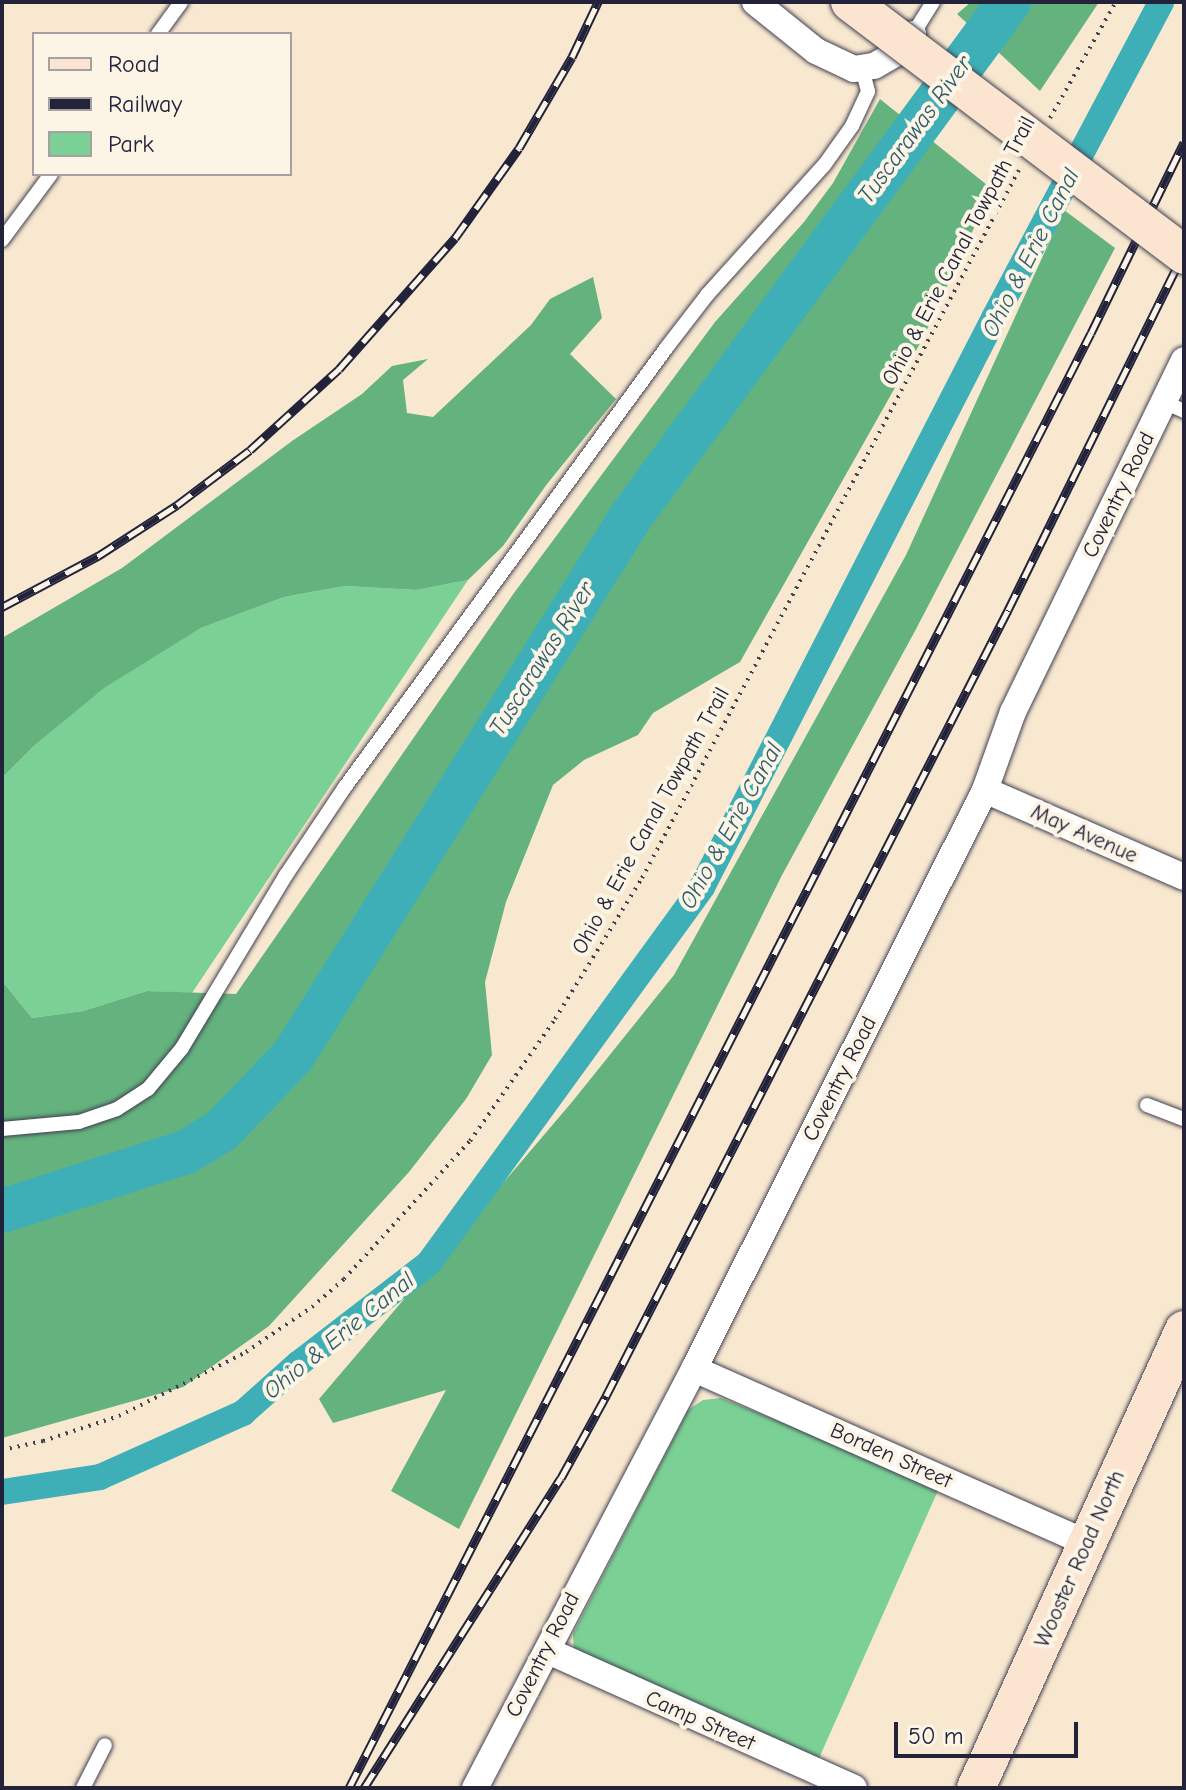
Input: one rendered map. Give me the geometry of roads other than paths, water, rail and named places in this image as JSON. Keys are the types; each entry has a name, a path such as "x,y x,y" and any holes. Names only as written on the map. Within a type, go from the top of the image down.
{"main road":[{"path":"850,2 1184,255"},
{"name":"Wooster Road North","path":"976,1788 1184,1330"}],"street":[{"path":"755,2 816,51 854,69 874,66 895,54 913,34"},
{"name":"Coventry Road","path":"475,1788 548,1651 577,1587 694,1369 985,790 1013,712 1174,406 1184,360"},
{"name":"May Avenue","path":"985,790 1184,877"},
{"name":"Borden Street","path":"694,1369 1087,1543"},
{"name":"Camp Street","path":"548,1651 854,1788"}],"lane":[{"path":"159,32 181,2"},
{"path":"913,34 933,2"},
{"path":"2,1129 79,1122 117,1109 148,1089 173,1058 345,787 667,347 707,295 825,164 852,126 868,91 862,68"},
{"path":"2,240 50,176"},
{"path":"1147,1105 1184,1119"},
{"path":"83,1788 105,1745"}],"waterway":[{"name":"Tuscarawas River","path":"2,1211 186,1152 222,1130 293,1056 632,515 1009,2"},
{"name":"Ohio & Erie Canal","path":"2,1492 100,1477 243,1413 298,1364 429,1263 702,887 994,318 1161,2"}],"railway":[{"path":"2,607 98,556 177,505 250,450 339,369 455,238 519,148 572,57 598,2"},
{"path":"349,1788 1091,333 1184,142"},
{"path":"364,1788 561,1478 606,1396 1008,610 1184,253"}]}
